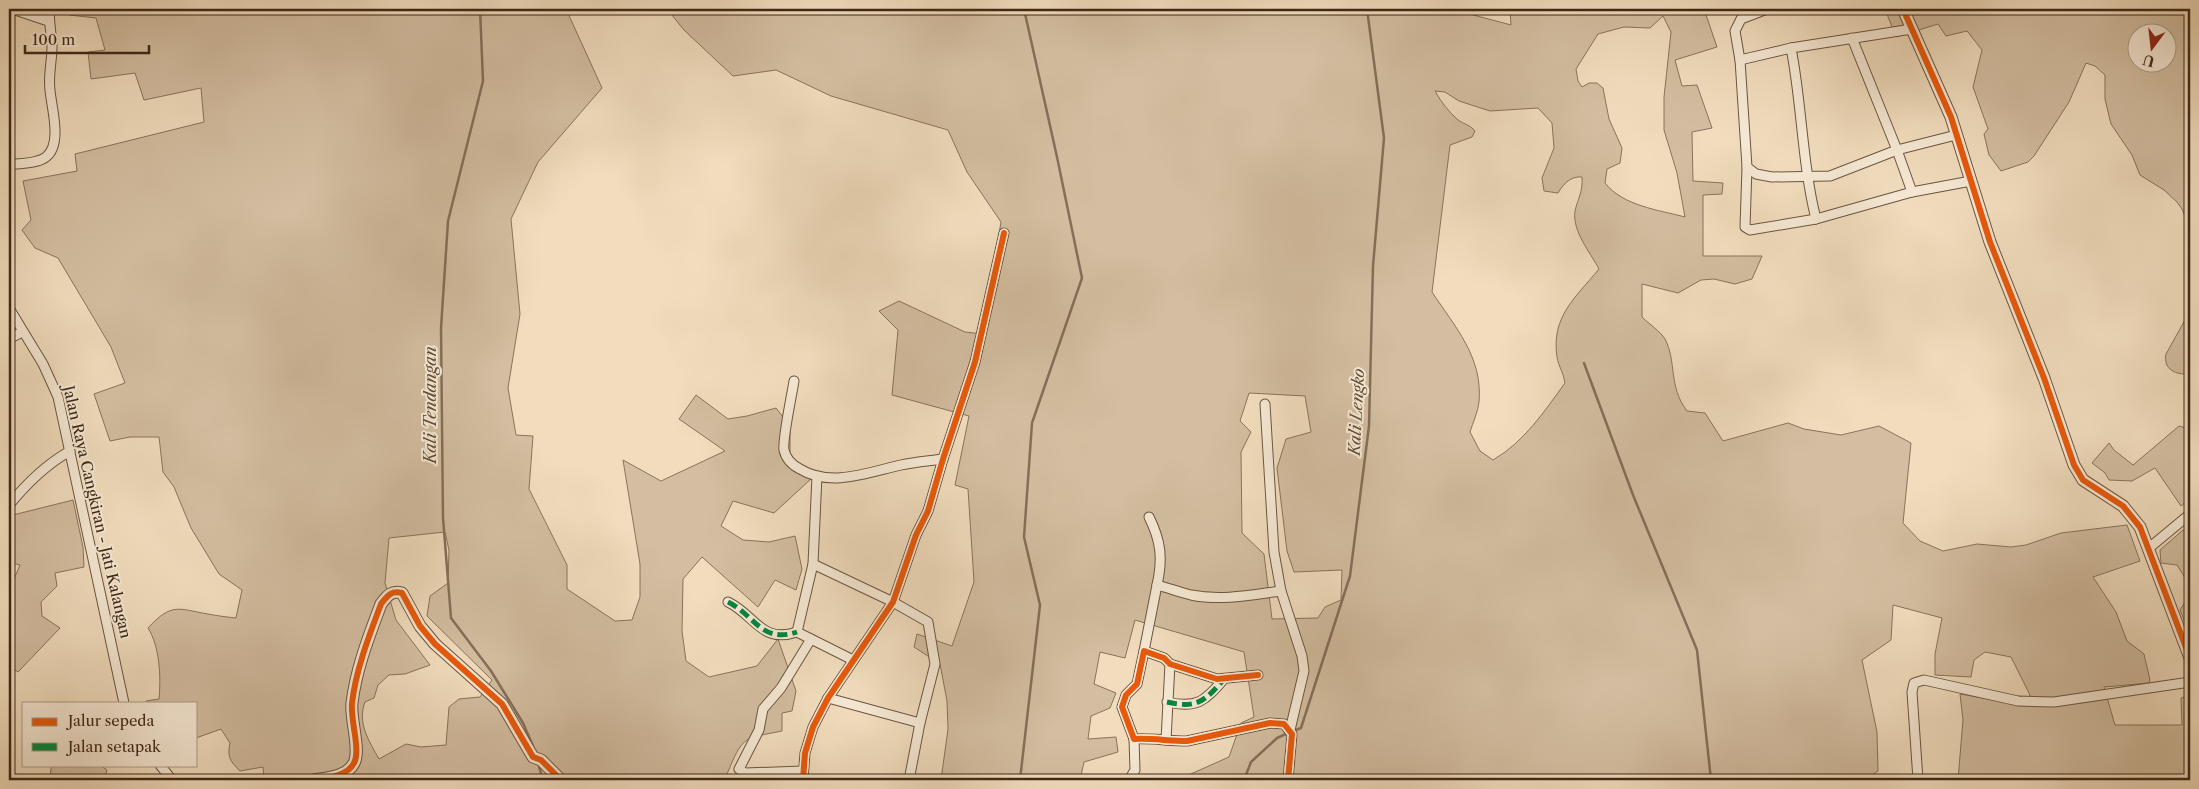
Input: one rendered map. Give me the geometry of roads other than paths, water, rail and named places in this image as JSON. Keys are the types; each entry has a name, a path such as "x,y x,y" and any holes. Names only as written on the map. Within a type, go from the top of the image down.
{"street":[{"path":"12,9 48,21"},
{"path":"9,164 39,160 47,157 53,145 55,114 50,90 52,45 48,21 50,9"},
{"path":"1767,9 1738,22 1735,31 1740,60 1746,167 1745,227 1747,230 1816,219 1912,192 1971,181"},
{"path":"1903,9 1945,103 1990,242 2044,378 2078,474 2093,488 2128,511 2140,527 2190,658"},
{"path":"1740,60 1791,48 1912,29"},
{"path":"1852,38 1912,192"},
{"path":"1791,48 1799,90 1808,177 1816,219"},
{"path":"1746,167 1750,171 1763,176 1830,176 1897,150 1956,135"},
{"path":"811,639 781,688 763,710 759,730 739,769 744,773 803,775 809,736 828,698 893,602 916,535 928,511 975,362 1004,233"},
{"name":"Jalan Raya Cangkiran - Jati Kalangan","path":"9,308 55,386 124,702"},
{"path":"9,339 22,332"},
{"path":"794,382 783,448 787,459 806,473 817,476 844,477 866,475 902,465 943,459"},
{"path":"1265,404 1274,552 1281,591 1302,656 1304,671 1291,731 1288,780"},
{"path":"9,505 24,485 45,467 70,451"},
{"path":"797,632 812,564 817,476"},
{"path":"2149,548 2190,514"},
{"path":"1129,780 1136,763 1134,739 1122,707 1126,695 1137,684 1157,585 1161,550 1158,534 1149,517"},
{"path":"812,564 893,602 926,620 930,626 935,664 920,722 909,780"},
{"path":"1157,585 1191,595 1215,598 1242,597 1281,591"},
{"path":"313,780 331,778 349,770 353,765 355,755 352,705 355,683 381,604 388,595 397,592 402,593 420,626 435,644 502,704 537,759 561,780"},
{"path":"728,602 740,609 758,627 769,634 782,636 797,632 853,660"},
{"path":"1144,651 1164,658 1170,664 1224,680 1258,675"},
{"path":"1166,740 1170,664"},
{"path":"1167,702 1187,705 1199,703 1224,680"},
{"path":"1918,780 1912,692 1914,683 1918,681 1945,683 2018,701 2054,702 2190,682"},
{"path":"828,698 920,722"},
{"path":"1134,739 1200,739 1270,723 1284,724 1291,731"},
{"path":"161,766 172,780"}],"waterway":[{"name":"Kali Tendangan","path":"480,9 483,81 448,221 441,328 443,518 451,618 491,671 523,723 533,746"},
{"path":"1020,780 1040,605 1024,537 1032,423 1082,278 1024,9"},
{"name":"Kali Lengko","path":"1293,731 1301,728 1350,576 1369,426 1373,266 1384,138 1367,9"},
{"path":"1584,363 1633,495 1697,650 1711,780"},
{"name":"Kali Lengko","path":"1244,780 1251,762 1277,738 1288,733"},
{"name":"Kali Tendangan","path":"538,763 543,780"}]}
